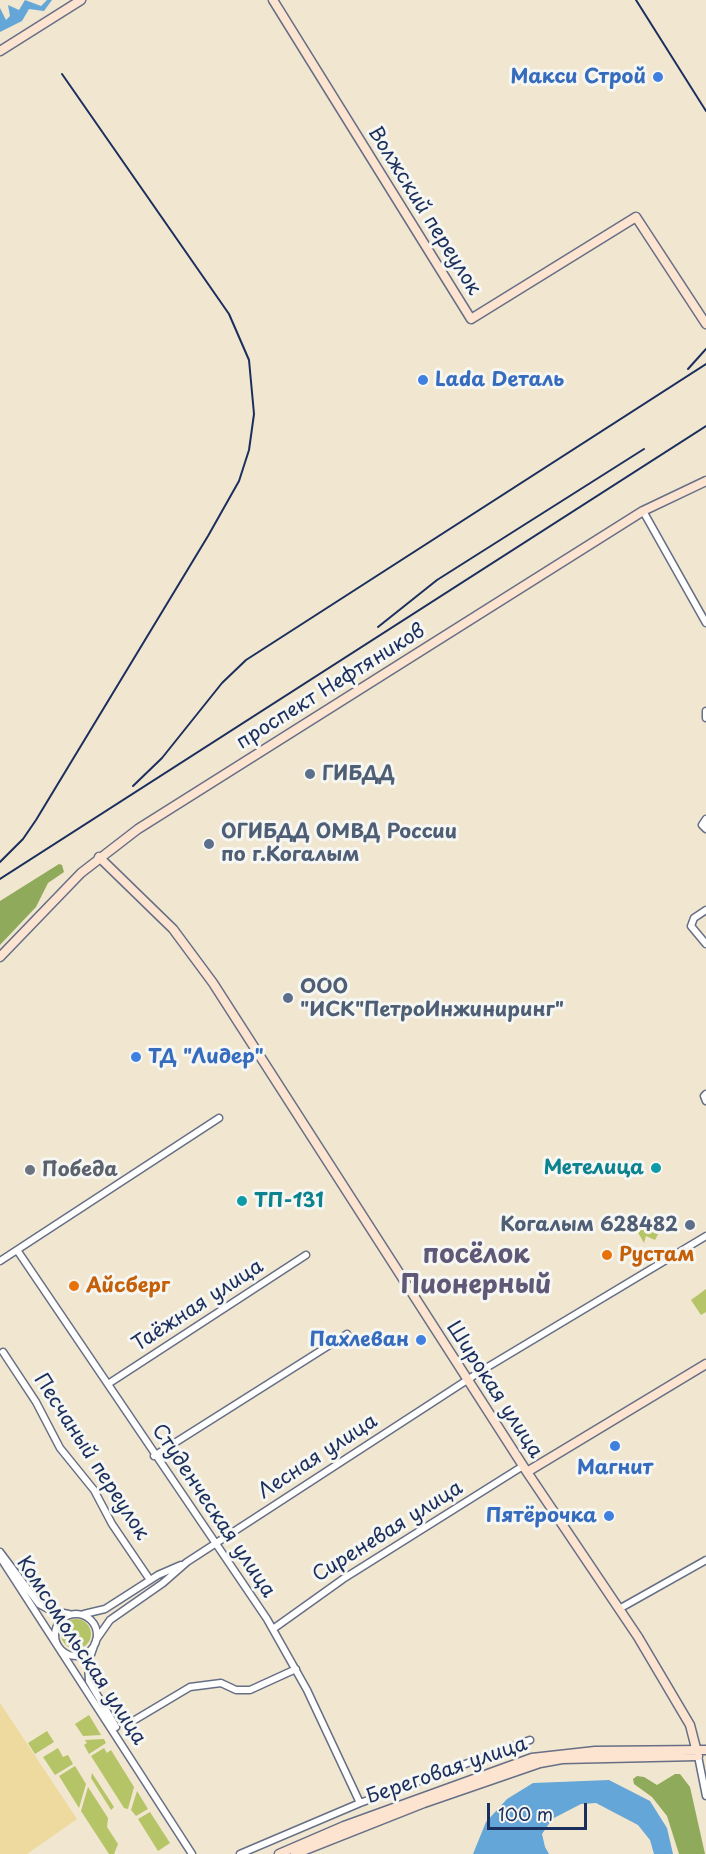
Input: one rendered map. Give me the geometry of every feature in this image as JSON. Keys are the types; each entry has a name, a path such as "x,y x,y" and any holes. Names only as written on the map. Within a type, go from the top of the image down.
{"street":[{"path":"0,51 81,0"},
{"name":"Волжский переулок","path":"273,0 471,319 636,217 706,324"},
{"name":"проспект Нефтяников","path":"0,957 99,857 146,823 643,511 706,481"},
{"path":"643,511 706,623"},
{"path":"706,711 706,718"},
{"path":"706,819 702,825 706,829"},
{"name":"Широкая улица","path":"99,857 168,925 195,957 525,1469 619,1609 688,1721 702,1753 706,1796"},
{"path":"706,910 694,918 691,926 706,944"},
{"path":"0,1261 219,1118"},
{"name":"Лесная улица","path":"77,1614 102,1611 150,1580 187,1562 468,1379 706,1236"},
{"name":"Студенческая улица","path":"17,1250 273,1629 296,1669 360,1803"},
{"name":"Таёжная улица","path":"108,1384 306,1255"},
{"path":"154,1456 347,1334"},
{"name":"Песчаный переулок","path":"3,1352 41,1410 60,1448 94,1490 112,1524 150,1580"},
{"path":"525,1469 706,1364"},
{"name":"Сиреневая улица","path":"273,1629 343,1579 525,1469"},
{"name":"Комсомольская улица","path":"0,1551 39,1604 57,1612 77,1614"},
{"name":"Комсомольская улица","path":"0,1557 192,1854"},
{"path":"619,1609 706,1560"},
{"name":"Лесная улица","path":"96,1642 110,1620 163,1583 187,1562"},
{"path":"77,1614 93,1622 97,1631 96,1642 88,1652 79,1655 70,1654 59,1646 56,1635 58,1625 65,1617 77,1614"},
{"name":"Комсомольская улица","path":"96,1642 88,1663 88,1681 134,1763"},
{"path":"132,1721 190,1687 221,1683 244,1691 296,1669"},
{"path":"240,1854 360,1803 530,1740"},
{"name":"Береговая улица","path":"279,1854 345,1826 532,1758 595,1751 702,1753"},
{"name":"Береговая улица","path":"295,1854 424,1803 540,1763 562,1759 702,1753"}],"green space":[{"path":"59,864 62,865 64,872 48,883 36,907 0,945 0,901"},
{"path":"655,1219 663,1225 655,1240 646,1236 644,1243 636,1229 646,1220"},
{"path":"706,1289 706,1312 701,1315 691,1300"},
{"path":"76,1619 87,1623 91,1634 87,1645 76,1649 65,1645 61,1634 65,1623"},
{"path":"89,1715 101,1735 83,1736 75,1724"},
{"path":"47,1731 54,1742 35,1754 28,1743"},
{"path":"104,1739 106,1743 89,1754 84,1745 87,1743 85,1740"},
{"path":"58,1748 63,1757 68,1755 73,1764 55,1775 43,1757"},
{"path":"104,1748 107,1753 111,1750 134,1787 128,1809 124,1808 91,1756"},
{"path":"75,1766 86,1784 79,1808 59,1776"},
{"path":"92,1773 114,1807 111,1810 91,1778"},
{"path":"675,1774 680,1774 690,1787 705,1854 679,1854 667,1816 652,1797 634,1784 633,1779 637,1776 644,1777 657,1785"},
{"path":"88,1787 108,1818 107,1827 118,1844 114,1854 109,1854 81,1811"},
{"path":"137,1791 148,1809 136,1816 131,1810"},
{"path":"150,1812 170,1843 158,1851 138,1819"}],"sand":[{"path":"0,1703 77,1819 27,1854 0,1854"}],"water":[{"path":"25,0 41,6 47,0 52,0 44,11 29,9 22,21 0,32 0,8 6,20 10,16 8,5 19,10"},
{"path":"609,1780 650,1801 667,1828 673,1854 654,1854 650,1840 638,1825 596,1803 581,1804 552,1819 542,1834 549,1854 473,1854 486,1822 507,1799 533,1783"}],"railway":[{"path":"636,0 706,111"},
{"path":"0,862 23,839 36,820 208,536 239,481 249,450 254,414 249,360 229,314 62,74"},
{"path":"688,369 706,349"},
{"path":"133,786 162,758 222,683 246,660 706,364"},
{"path":"0,879 706,426"},
{"path":"378,627 437,580 644,449"}],"place":[{"name":"Макси Строй","path":"658,77"},
{"name":"Lada Dеталь","path":"423,380"},
{"name":"ГИБДД","path":"310,774"},
{"name":"ОГИБДД ОМВД России по г.Когалым","path":"209,844"},
{"name":"ООО \"ИСК\"ПетроИнжиниринг\"","path":"288,998"},
{"name":"ТД \"Лидер\"","path":"136,1057"},
{"name":"Метелица","path":"656,1168"},
{"name":"Победа","path":"30,1170"},
{"name":"ТП-131","path":"242,1201"},
{"name":"Когалым 628482","path":"690,1225"},
{"name":"Рустам","path":"607,1255"},
{"name":"Айсберг","path":"74,1286"},
{"name":"Пахлеван","path":"421,1340"},
{"name":"Магнит","path":"615,1446"},
{"name":"Пятёрочка","path":"609,1516"}],"district":[{"name":"посёлок Пионерный","path":"476,1271"}]}
